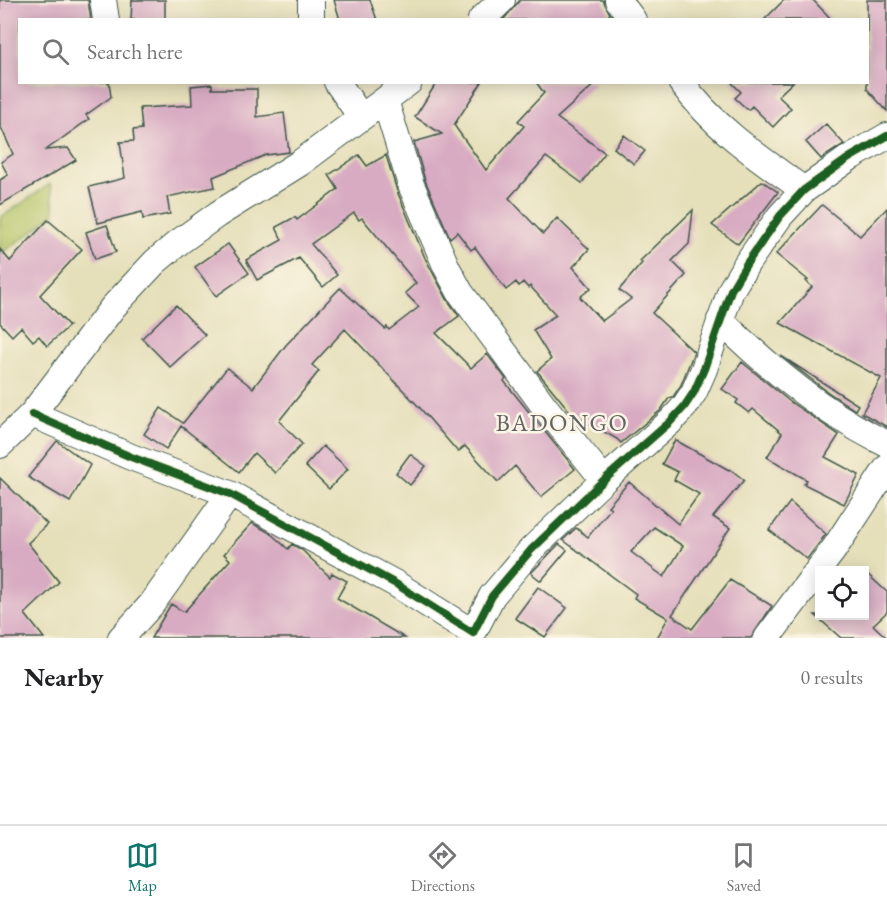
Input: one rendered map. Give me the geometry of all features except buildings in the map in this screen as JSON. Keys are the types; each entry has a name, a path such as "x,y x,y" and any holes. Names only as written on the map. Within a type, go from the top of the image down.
{"street":[{"path":"104,0 106,18"},
{"path":"311,0 311,18"},
{"path":"483,18 502,0"},
{"path":"618,0 632,18"},
{"path":"338,84 361,117"},
{"path":"0,445 32,414 112,307 155,262 210,219 300,163 406,84"},
{"path":"683,84 703,110 736,142 804,190"},
{"path":"385,100 411,185 447,268 460,292 544,406 604,480"},
{"path":"32,414 131,457 230,494 396,584 472,635 492,596 524,557 604,480 670,422 694,392 731,291 747,263 780,216 804,190 849,158 887,136"},
{"path":"720,320 761,360 797,388 866,434 887,444"},
{"path":"767,638 834,549 887,468"},
{"path":"121,638 151,605 230,494"}],"green space":[{"path":"50,184 55,213 0,254 0,218"}],"cycle path":[{"path":"32,414 131,457 230,494 396,584 473,633 492,596 531,550 684,407 694,392 704,369 731,290 780,216 804,190 849,158 887,136"}],"district":[{"name":"BADONGO","path":"562,422"}]}
